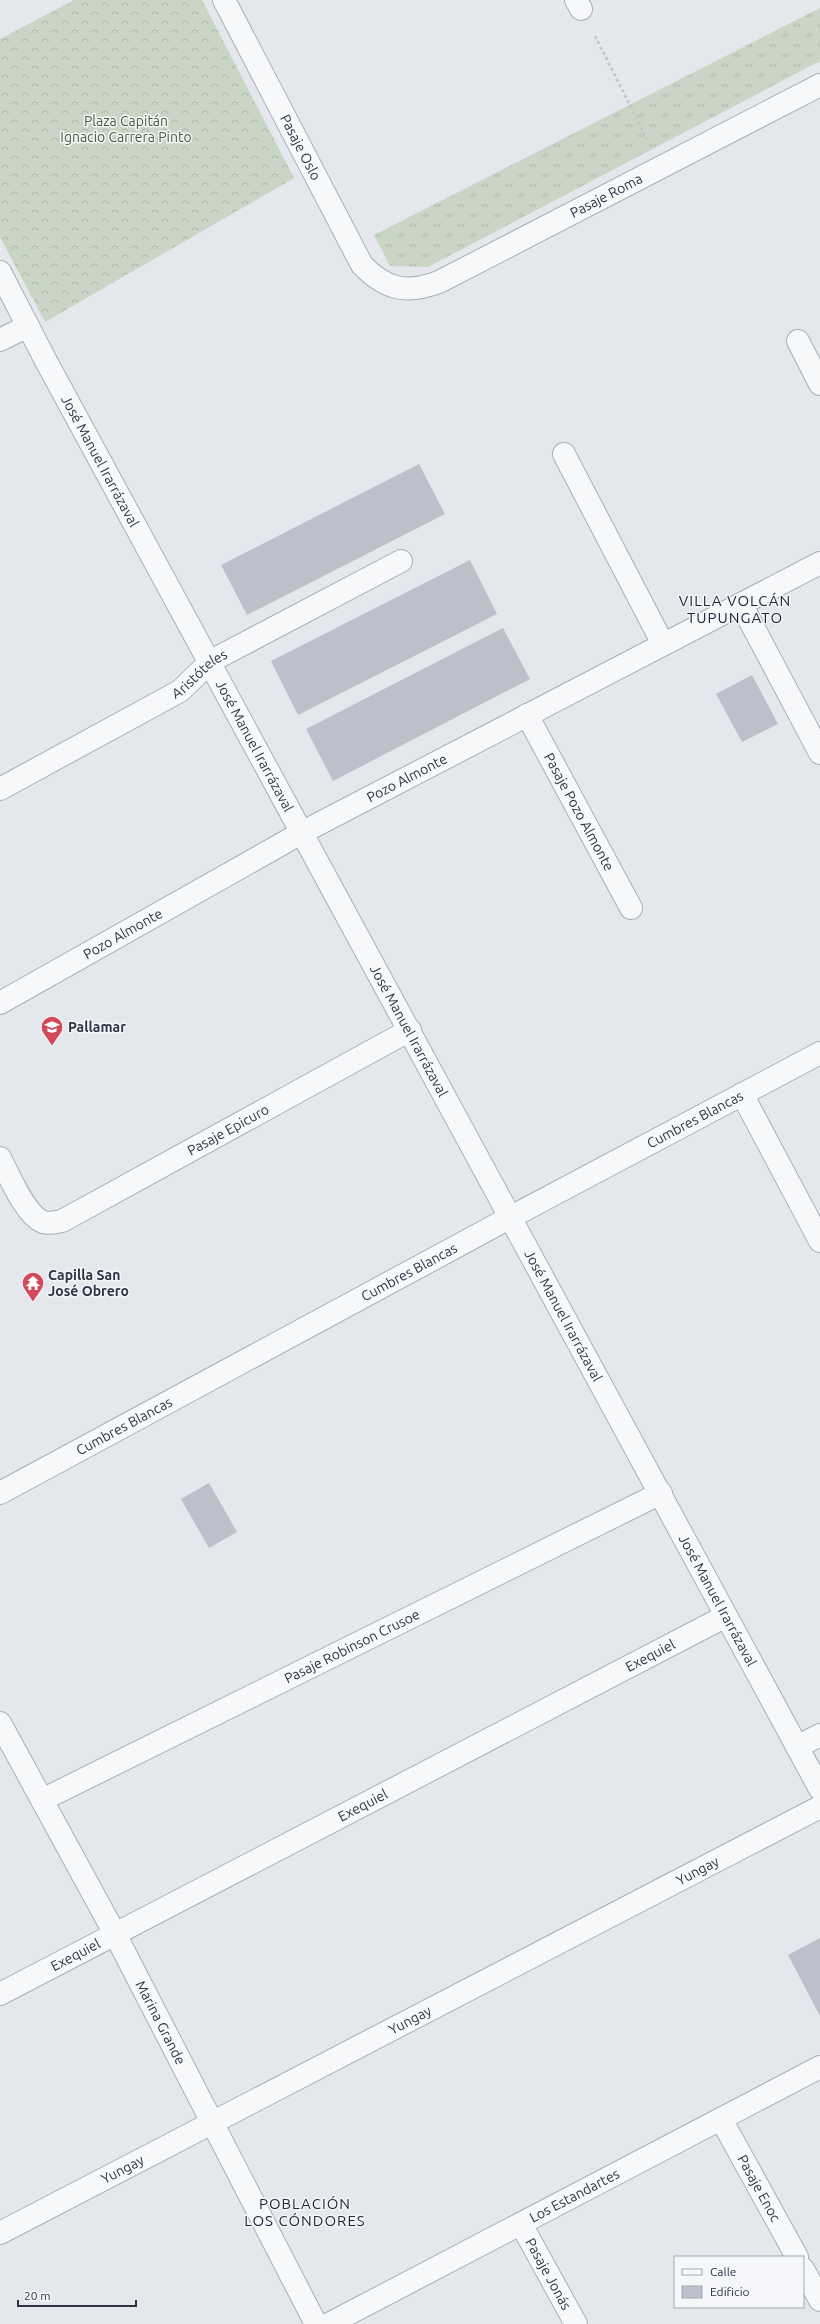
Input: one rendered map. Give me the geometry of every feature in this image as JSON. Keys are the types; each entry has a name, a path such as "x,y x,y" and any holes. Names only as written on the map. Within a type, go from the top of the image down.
{"street":[{"name":"Pasaje Oslo","path":"224,0 356,255 374,277 388,285"},
{"name":"Pasaje Roma","path":"388,285 405,290 422,288 439,282 820,85"},
{"name":"José Manuel Irarrázaval","path":"0,272 820,1789"},
{"path":"0,340 28,326"},
{"path":"798,341 820,384"},
{"path":"564,454 663,644"},
{"name":"Aristóteles","path":"0,789 180,691 211,661 401,561"},
{"name":"Pozo Almonte","path":"0,1003 303,832 820,563"},
{"path":"741,604 820,754"},
{"name":"Pasaje Pozo Almonte","path":"527,715 631,908"},
{"name":"Pasaje Epicuro","path":"0,1158 27,1208 34,1216 43,1222 52,1223 62,1221 410,1030"},
{"name":"Cumbres Blancas","path":"0,1493 511,1217 820,1053"},
{"path":"742,1094 820,1241"},
{"name":"Pasaje Robinson Crusoe","path":"42,1800 661,1493"},
{"name":"Exequiel","path":"0,1994 726,1616"},
{"name":"Marina Grande","path":"0,1723 115,1934 316,2324"},
{"path":"797,1747 820,1735"},
{"name":"Yungay","path":"0,2233 820,1806"},
{"name":"Los Estandartes","path":"329,2324 820,2067"},
{"name":"Pasaje Enoc","path":"721,2119 796,2256"},
{"name":"Pasaje Jonás","path":"521,2224 576,2324"},
{"path":"804,2271 820,2300"}],"path":[{"path":"578,5 661,167"}],"green space":[{"name":"Plaza Capitán Ignacio Carrera Pinto","path":"74,0 202,0 294,178 45,322 0,237 0,39"},
{"path":"820,8 820,61 428,267 390,266 374,235"}],"building":[{"path":"419,464 445,514 247,615 221,565"},
{"path":"470,560 497,614 298,715 271,661"},
{"path":"503,628 530,679 333,781 306,729"},
{"path":"752,675 778,724 742,742 716,694"},
{"path":"209,1483 237,1532 209,1548 181,1499"},
{"path":"820,1938 820,2016 788,1955"}],"place":[{"name":"Pallamar","path":"52,1046"},
{"name":"Capilla San José Obrero","path":"33,1302"}],"district":[{"name":"VILLA VOLCÁN TUPUNGATO","path":"735,610"},
{"name":"POBLACIÓN LOS CÓNDORES","path":"305,2212"}]}
